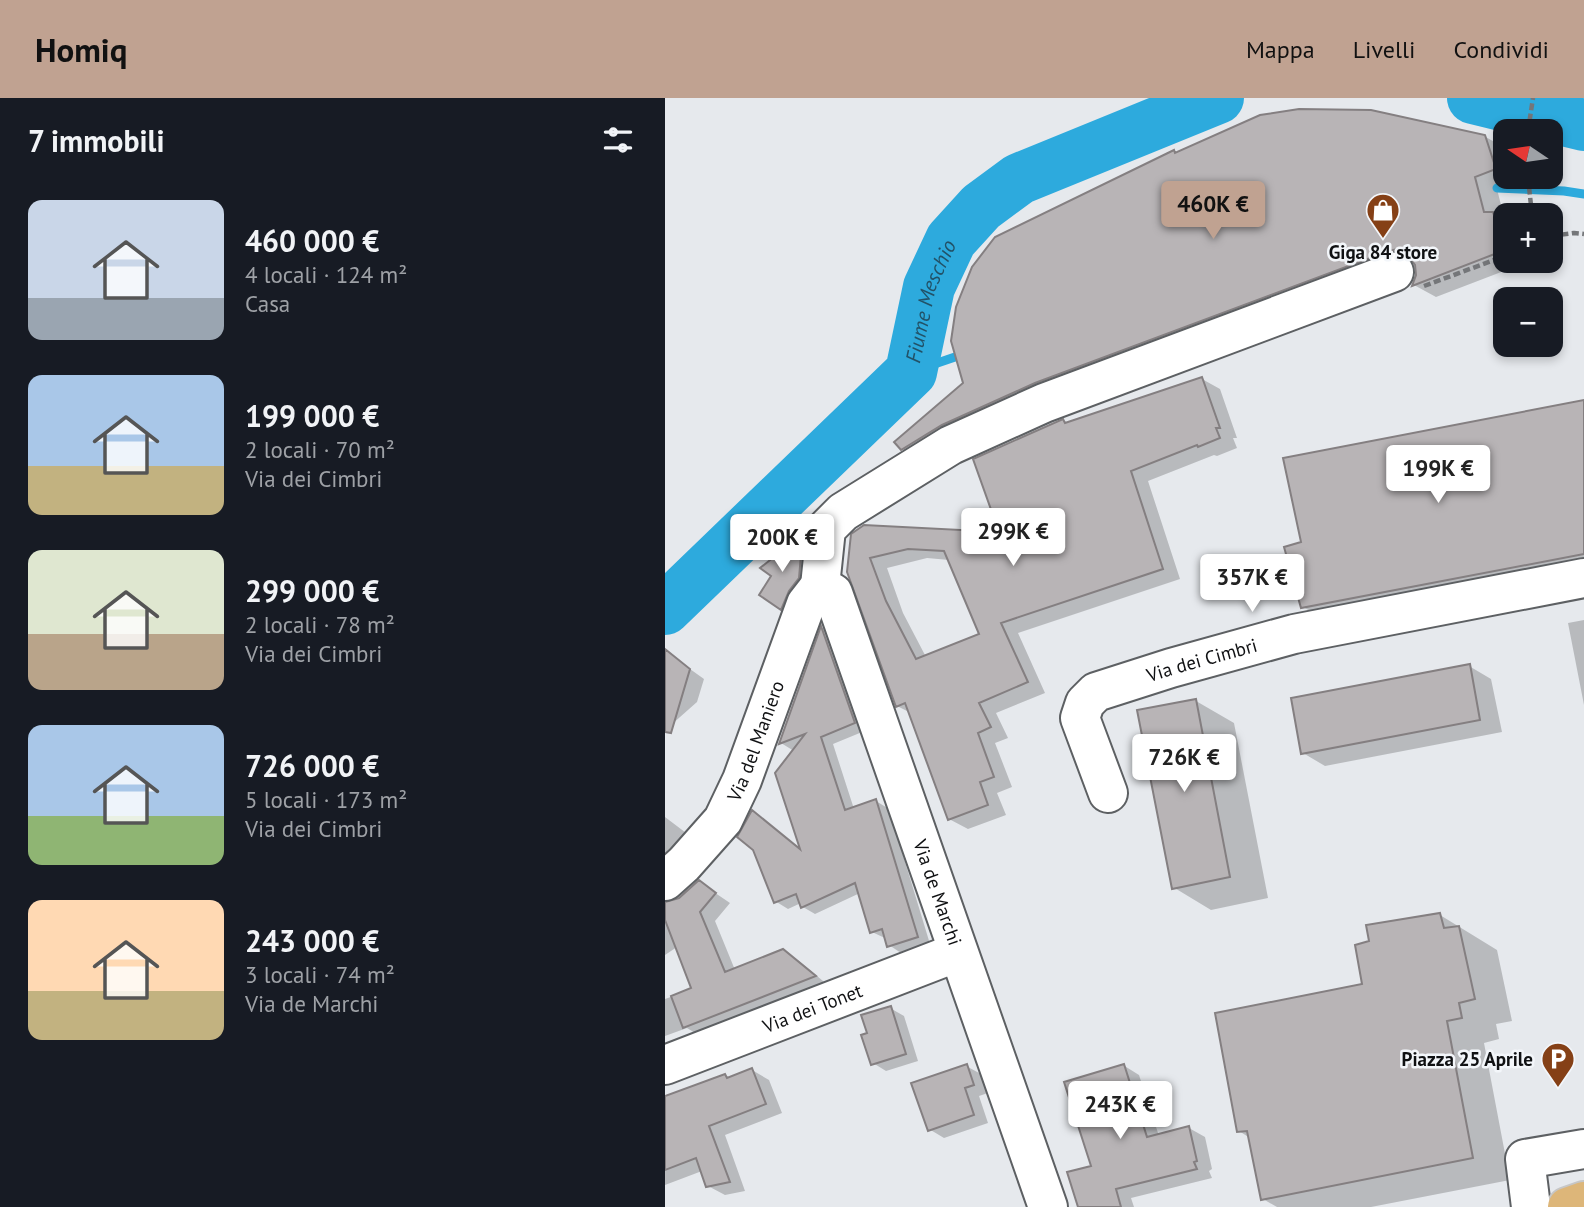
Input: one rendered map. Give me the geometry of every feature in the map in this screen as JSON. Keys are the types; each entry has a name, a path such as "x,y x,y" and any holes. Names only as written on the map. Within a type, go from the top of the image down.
{"main road":[{"path":"1567,1207 1584,1201"}],"street":[{"path":"820,586 826,529 843,512 951,445 1044,403 1394,272"},
{"name":"Via dei Cimbri","path":"1108,793 1080,718 1085,703 1096,692 1294,634 1584,578"},
{"name":"Via del Maniero","path":"665,881 723,820 742,780 806,604 820,586"},
{"name":"Via de Marchi","path":"820,586 833,593 1048,1207"},
{"name":"Via dei Tonet","path":"665,1065 958,952"},
{"path":"1531,1207 1525,1159 1584,1149"}],"path":[{"path":"1530,119 1533,98"},
{"path":"1563,234 1584,234"}],"building":[{"path":"1299,109 1371,110 1485,135 1493,160 1493,170 1475,177 1484,212 1493,212 1493,255 1412,286 1416,275 1415,265 1401,248 1386,252 1035,383 942,425 901,450 894,442 963,383 951,341 956,307 972,267 995,237 1174,150 1175,153 1260,115"},
{"path":"1202,377 1220,428 1216,428 1220,438 1131,471 1163,569 1001,623 1028,682 979,703 991,727 978,733 994,777 980,782 988,805 948,820 905,703 896,707 847,572 851,534 864,525 999,532 973,459 1063,419 1065,423","holes":["908,549 944,551 979,634 916,659 886,601 870,558"]},
{"path":"1584,400 1584,554 1301,608 1284,547 1301,542 1283,458"},
{"path":"799,537 802,543 799,578 789,591 781,610 759,595 771,576 760,568"},
{"path":"821,626 855,723 821,737 845,810 876,799 918,937 887,947 882,929 870,933 855,883 801,908 796,894 774,903 753,850 737,837 752,810 800,849 775,773 805,734 779,744"},
{"path":"665,649 690,669 671,733 665,732"},
{"path":"1470,664 1480,720 1301,754 1291,698"},
{"path":"1196,699 1230,877 1172,889 1137,710"},
{"path":"699,880 716,893 700,912 725,972 783,949 816,976 683,1028 671,996 691,988 665,920 665,902 679,898"},
{"path":"1440,913 1444,928 1459,926 1475,999 1459,1003 1462,1018 1447,1021 1473,1158 1261,1200 1247,1131 1237,1132 1215,1013 1362,984 1355,945 1369,941 1366,925"},
{"path":"891,1006 906,1054 871,1065 861,1035 867,1033 861,1015"},
{"path":"967,1064 974,1085 965,1088 974,1115 928,1131 911,1083"},
{"path":"1124,1064 1147,1137 1189,1126 1197,1169 1116,1189 1121,1207 1078,1207 1067,1172 1091,1166 1064,1082"},
{"path":"752,1068 766,1104 709,1126 730,1182 706,1187 696,1158 665,1170 665,1096 725,1074 727,1078"}],"waterway":[{"name":"Fiume Meschio","path":"665,609 911,372 929,287 951,240 981,207 1019,179 1218,98"},
{"name":"Fiume Meschio","path":"1473,98 1584,125"},
{"path":"1519,189 1584,194"},
{"path":"911,372 955,357"}],"place":[{"name":"Giga 84 store","path":"1383,240"},
{"name":"Piazza 25 Aprile","path":"1558,1089"}]}
